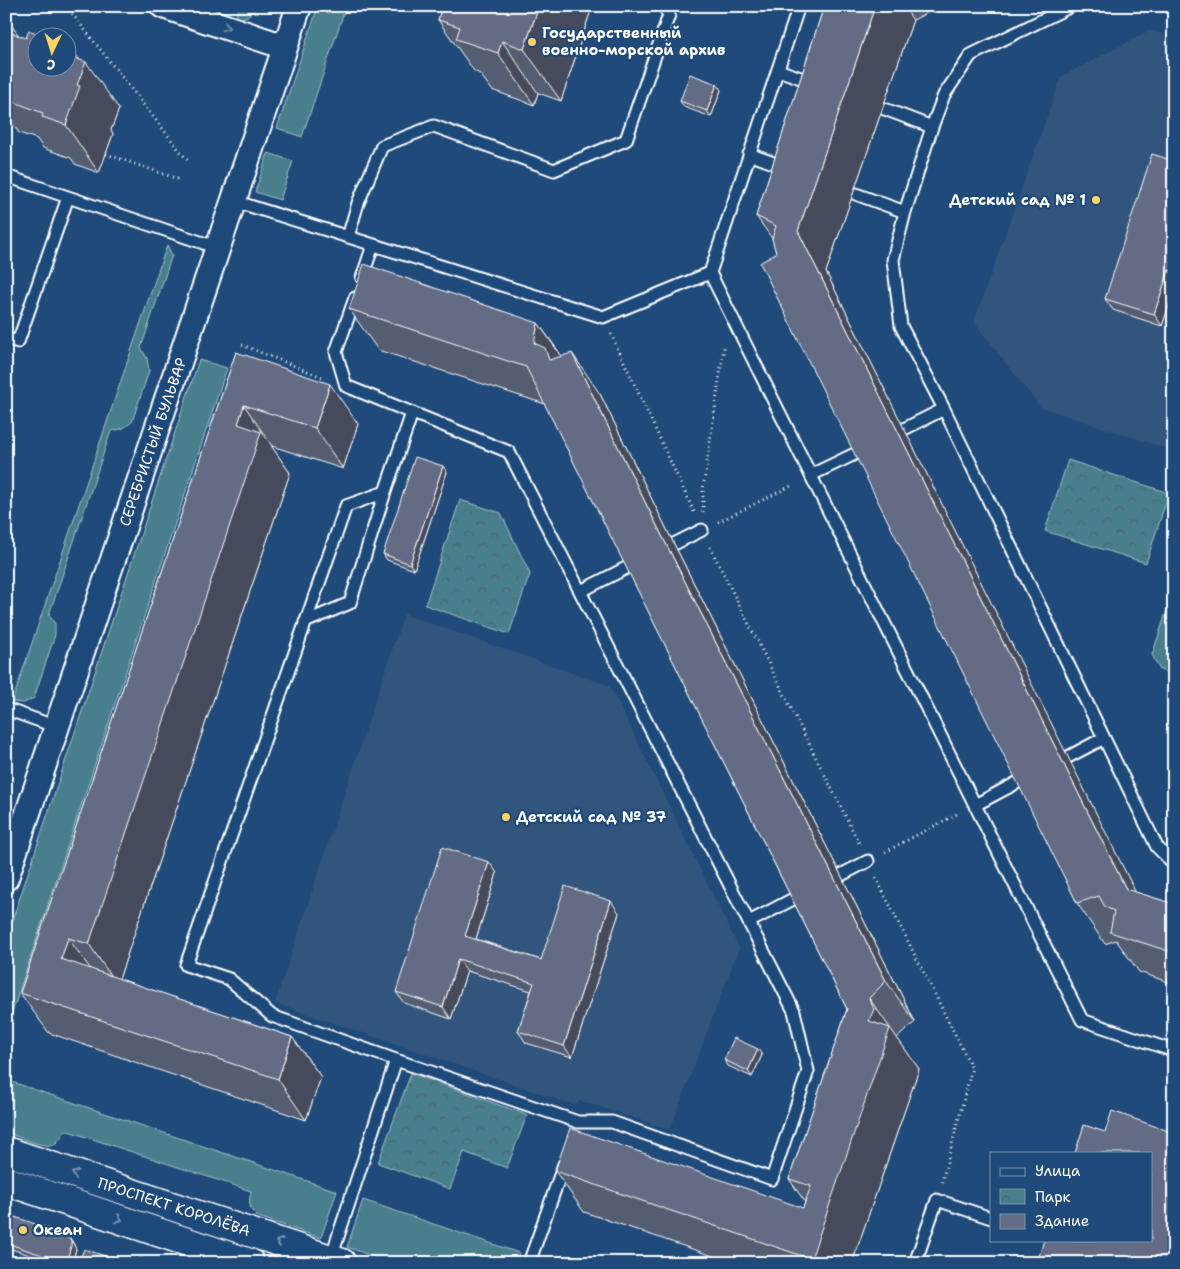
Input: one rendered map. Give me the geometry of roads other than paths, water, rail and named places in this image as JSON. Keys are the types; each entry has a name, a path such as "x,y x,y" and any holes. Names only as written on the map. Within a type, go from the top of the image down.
{"street":[{"path":"163,6 285,47"},
{"name":"СЕРЕБРИСТЫЙ БУЛЬВАР","path":"6,878 11,849 57,727 299,6"},
{"name":"ПРОСПЕКТ КОРОЛЁВА","path":"6,1151 322,1260"},
{"name":"ПРОСПЕКТ КОРОЛЁВА","path":"6,1181 250,1263"}],"lane":[{"path":"348,237 358,203 382,146 434,126 554,170 626,140 670,15 664,6"},
{"path":"799,6 710,273 1082,1020 1174,1051"},
{"path":"1071,6 971,55 944,95 905,212 893,260 901,326 944,409 1158,848 1174,864"},
{"path":"778,70 829,89"},
{"path":"882,108 932,127"},
{"path":"749,154 802,174"},
{"path":"7,178 218,248"},
{"path":"854,193 905,212"},
{"path":"6,338 18,342 68,197"},
{"path":"234,201 602,317 710,273"},
{"path":"373,245 336,352 346,386 509,452 794,1011 808,1071 772,1179 612,1122 577,1127 272,1016 229,979 186,965 346,506 385,492"},
{"path":"904,429 944,409"},
{"path":"304,622 350,603 412,413"},
{"path":"811,475 861,451"},
{"path":"674,544 702,530"},
{"path":"581,591 632,565"},
{"path":"6,709 57,727"},
{"path":"1068,757 1104,738"},
{"path":"975,805 1024,780"},
{"path":"841,875 868,860"},
{"path":"749,922 799,896"},
{"path":"322,1260 396,1060"},
{"path":"529,1263 569,1149"},
{"path":"915,1263 937,1200 990,1218"}],"place":[{"name":"Государственный военно-морской архив","path":"532,42"},
{"name":"Детский сад № 1","path":"1096,200"},
{"name":"Детский сад № 37","path":"506,817"},
{"name":"Океан","path":"23,1230"}]}
